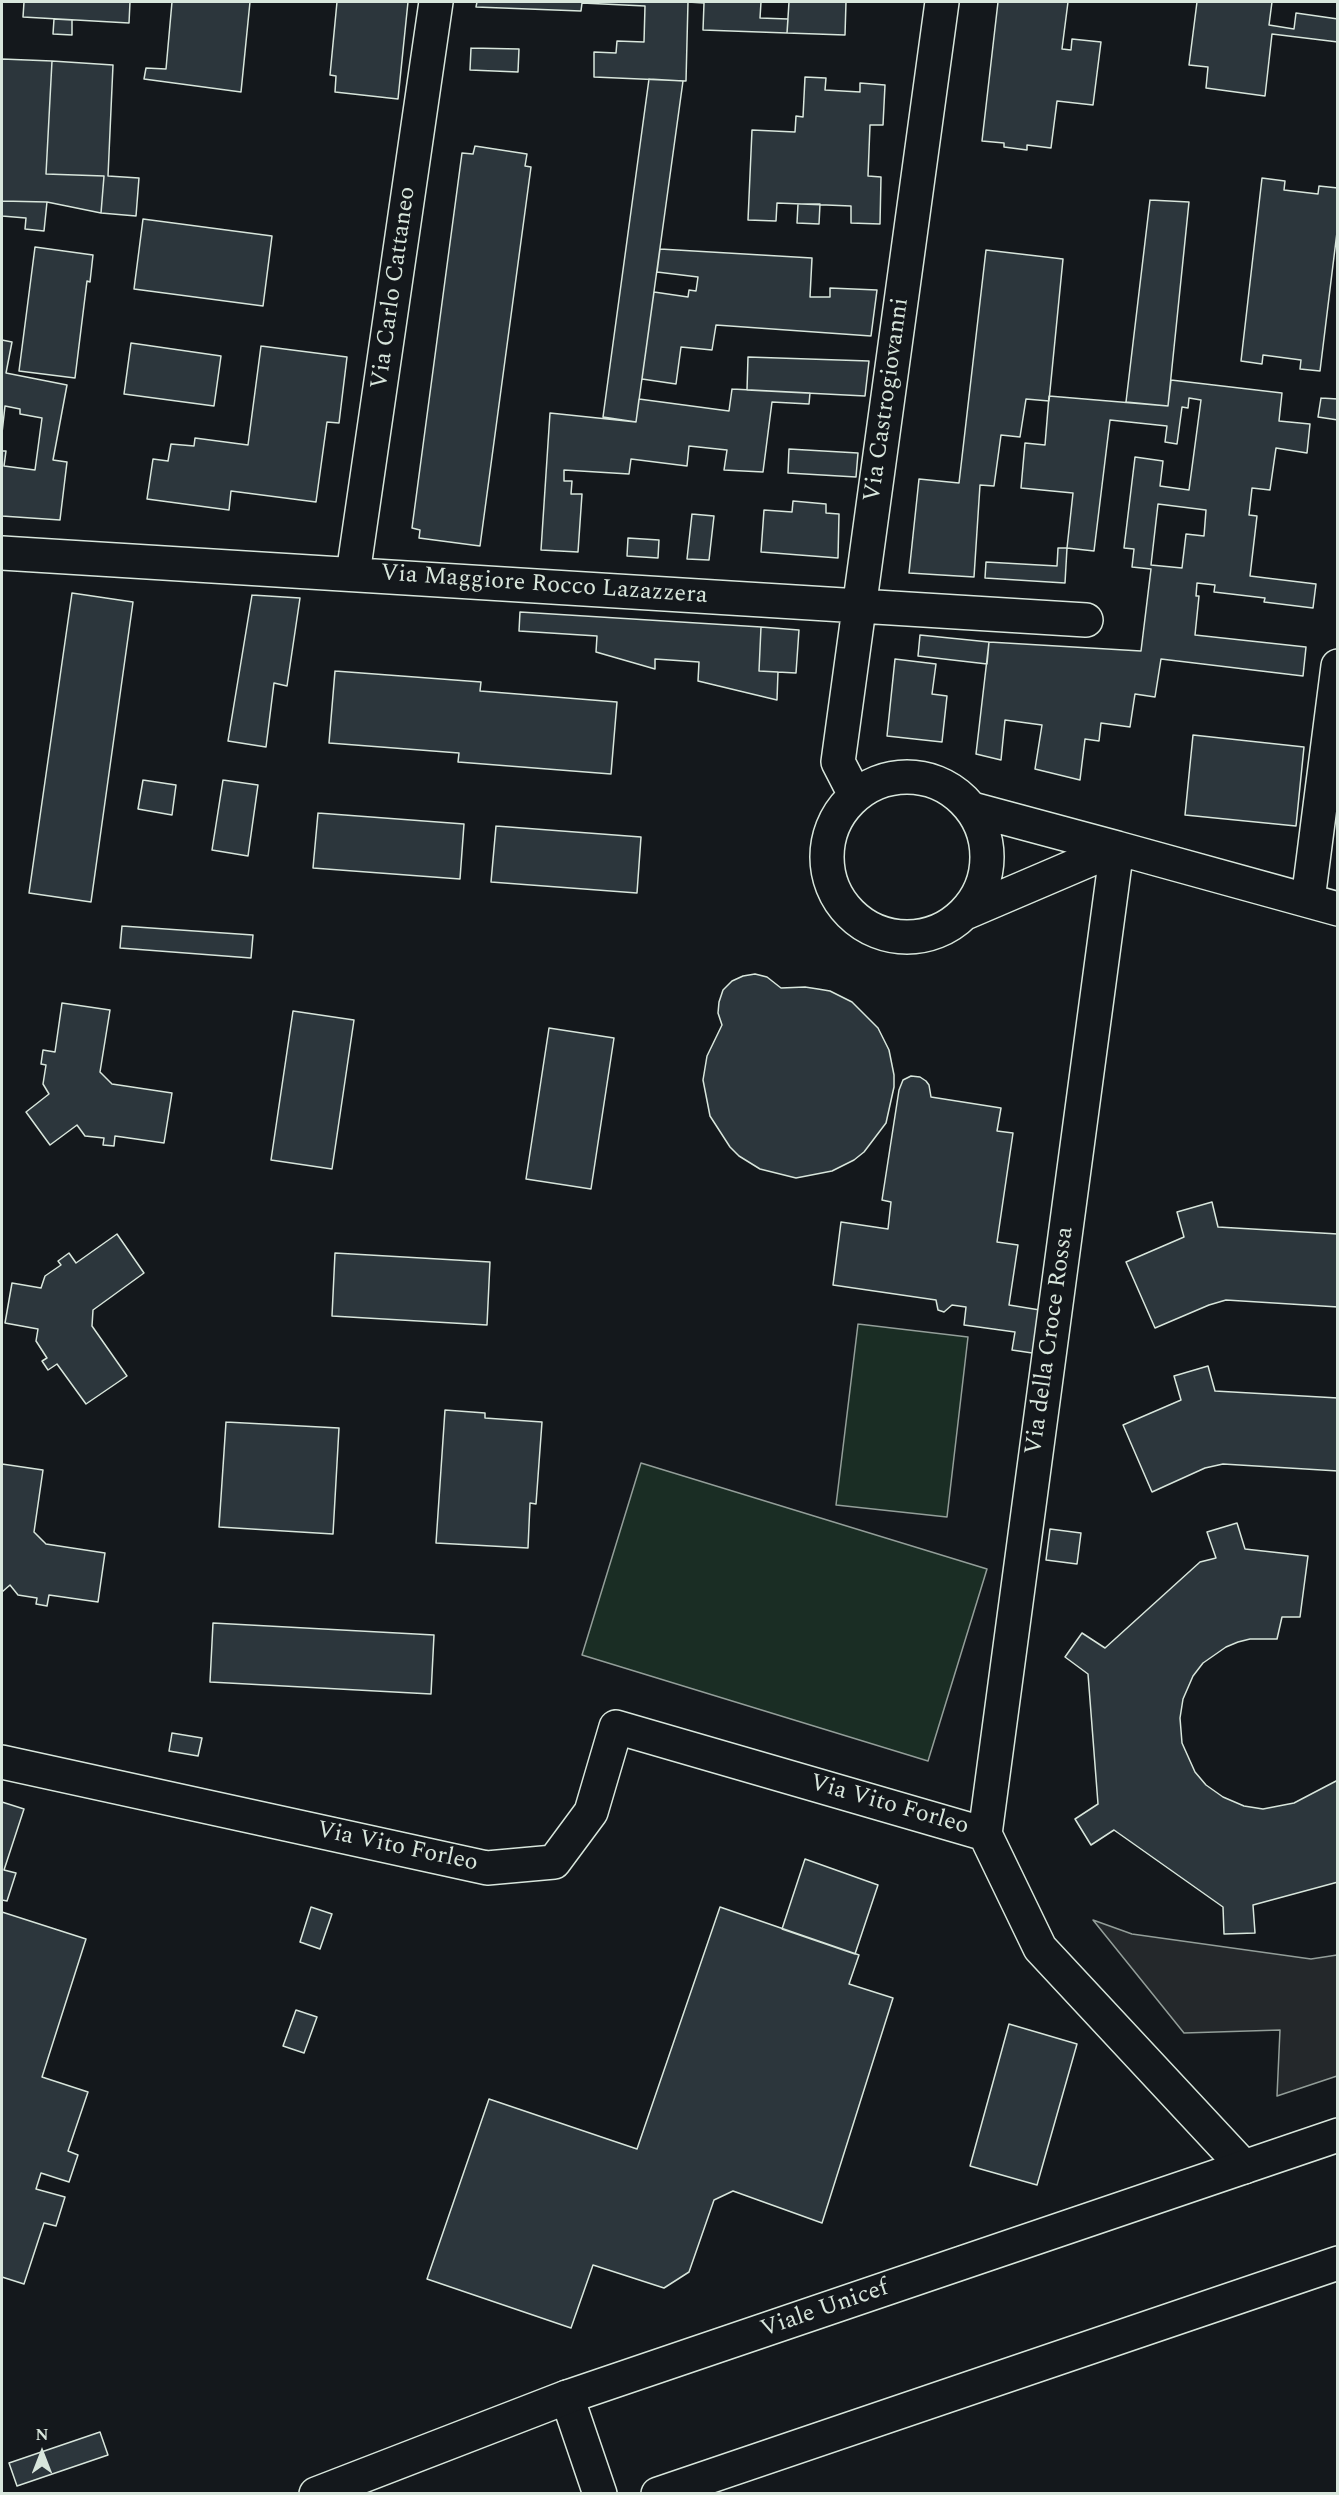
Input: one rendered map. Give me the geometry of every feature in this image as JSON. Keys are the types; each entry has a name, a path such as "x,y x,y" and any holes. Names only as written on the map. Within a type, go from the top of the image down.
{"street":[{"name":"Via Carlo Cattaneo","path":"353,574 436,2"},
{"name":"Via Castrogiovanni","path":"855,795 838,762 942,2"},
{"name":"Via Maggiore Rocco Lazazzera","path":"2,553 1086,620"},
{"path":"972,809 1323,904 1338,666"},
{"path":"965,913 978,895 986,874 988,851 983,829 972,809 953,791 930,780 903,776 877,782 855,795 838,815 828,839 826,866 833,890 848,912 868,928 893,936 919,937 944,929 965,913 1117,848"},
{"name":"Via della Croce Rossa","path":"985,1834 1117,848"},
{"name":"Via Vito Forleo","path":"2,1762 487,1868 554,1862 591,1812 616,1727 985,1834"},
{"path":"985,1834 1040,1948 1244,2167"},
{"name":"Viale Unicef","path":"316,2493 567,2397 1338,2135"},
{"path":"658,2493 1338,2263"},
{"path":"567,2397 600,2493"}],"green space":[{"path":"858,1324 968,1337 947,1517 836,1505"},
{"path":"641,1463 987,1569 928,1761 582,1655"}],"shaded area":[{"path":"1093,1920 1132,1934 1311,1959 1337,1955 1337,2076 1277,2096 1280,2030 1184,2033"}],"building":[{"path":"24,2 130,2 129,23 23,17"},
{"path":"172,2 250,2 241,92 144,79 146,68 166,69"},
{"path":"337,2 408,2 398,99 335,92 336,76 330,75"},
{"path":"477,2 688,2 686,81 594,77 594,52 616,53 617,41 644,42 645,6 582,3 581,11 476,7"},
{"path":"688,2 761,2 760,18 788,19 787,33 703,30 704,3"},
{"path":"789,2 846,2 845,35 787,33"},
{"path":"998,2 1068,2 1062,49 1071,50 1072,39 1101,42 1093,105 1057,101 1051,148 1027,145 1027,150 1004,147 1004,143 982,141"},
{"path":"1197,2 1272,2 1269,25 1294,29 1296,13 1338,19 1338,42 1272,34 1265,96 1206,88 1208,67 1189,65"},
{"path":"54,19 72,20 72,35 53,34"},
{"path":"471,48 519,49 518,72 470,70"},
{"path":"2,59 52,61 46,174 104,176 101,213 47,202 2,201"},
{"path":"52,61 113,65 108,176 139,178 136,216 101,213 104,176 46,174"},
{"path":"805,77 826,78 825,90 860,92 860,83 885,85 883,125 870,125 868,176 881,177 880,224 851,223 851,206 777,203 776,221 748,220 752,130 795,132 796,116 803,117"},
{"path":"649,79 683,81 636,422 603,417"},
{"path":"475,146 527,154 525,166 531,167 480,546 419,538 420,530 412,528 462,153 473,154"},
{"path":"1262,178 1285,181 1284,190 1318,194 1319,186 1338,188 1338,224 1320,371 1300,369 1301,360 1263,355 1262,364 1241,361"},
{"path":"1150,200 1189,202 1168,406 1126,402"},
{"path":"2,201 47,202 44,231 25,229 26,218 2,216"},
{"path":"798,204 820,204 819,224 797,223"},
{"path":"143,219 272,236 263,306 134,289"},
{"path":"35,247 93,255 90,282 87,281 75,378 19,371"},
{"path":"660,249 812,258 810,297 830,297 830,288 877,290 871,336 716,325 712,350 681,347 676,384 642,379 654,292 688,297 689,290 696,291 698,277 657,272"},
{"path":"986,250 1063,259 1049,401 1026,399 1020,437 1001,435 994,486 980,485 974,577 909,573 919,479 959,483"},
{"path":"2,340 12,342 6,373 67,385 53,460 67,462 60,520 2,516 2,451 6,451 4,466 35,470 42,418 20,414 20,409 5,406 2,433"},
{"path":"131,343 221,356 214,406 124,394"},
{"path":"261,346 347,357 339,423 327,422 316,502 231,491 229,510 147,499 153,459 168,461 171,444 194,446 195,438 248,445"},
{"path":"748,357 869,361 865,396 747,390"},
{"path":"1171,380 1282,393 1279,421 1310,424 1307,453 1276,448 1270,490 1252,488 1249,515 1257,516 1250,576 1316,584 1313,608 1264,602 1265,598 1214,592 1215,585 1197,583 1196,596 1199,596 1195,635 1306,647 1303,676 1161,659 1155,697 1135,694 1130,727 1101,723 1099,741 1085,739 1080,780 1035,769 1042,725 1005,720 1001,760 976,754 989,642 1141,651 1151,569 1132,567 1134,549 1124,548 1135,457 1163,461 1160,486 1189,490 1201,400 1189,398 1188,408 1182,407 1177,444 1165,442 1167,426 1110,420 1094,551 1067,548 1073,493 1021,488 1025,443 1045,445 1049,396 1168,406","holes":["1158,504 1206,510 1204,536 1186,534 1182,568 1151,565"]},
{"path":"732,389 810,393 809,404 772,402 763,472 724,470 727,450 689,446 687,466 631,459 629,474 564,470 564,481 572,481 571,494 582,494 578,552 541,550 550,413 636,422 639,399 729,411"},
{"path":"1321,398 1338,399 1338,420 1318,417"},
{"path":"789,449 858,453 856,477 788,473"},
{"path":"793,501 826,504 826,513 839,514 838,558 761,552 764,510 792,512"},
{"path":"692,514 714,516 709,560 687,559"},
{"path":"628,538 659,540 658,558 627,556"},
{"path":"1058,548 1067,548 1065,583 985,578 986,562 1057,566"},
{"path":"72,593 133,602 91,902 29,893"},
{"path":"252,595 300,598 287,686 274,683 266,747 228,741"},
{"path":"520,612 761,627 759,671 778,672 777,700 698,681 699,662 655,659 655,669 596,652 597,636 519,631"},
{"path":"761,627 799,630 796,673 759,671"},
{"path":"920,635 989,642 987,664 918,656"},
{"path":"895,659 936,664 932,694 947,696 942,742 887,736"},
{"path":"335,671 481,682 480,691 617,702 611,774 458,762 459,753 329,743"},
{"path":"1193,735 1304,747 1296,826 1185,815"},
{"path":"143,780 176,785 172,815 138,809"},
{"path":"223,780 258,785 248,856 212,850"},
{"path":"318,813 464,824 460,879 313,868"},
{"path":"496,826 641,837 637,893 491,882"},
{"path":"122,926 253,935 251,958 120,948"},
{"path":"755,974 767,977 781,988 805,987 830,991 852,1002 878,1028 889,1050 894,1087 886,1123 864,1152 832,1171 796,1178 760,1169 739,1156 730,1147 710,1116 703,1080 707,1056 722,1025 718,1013 719,1002 723,990 732,981"},
{"path":"62,1003 110,1010 100,1072 112,1084 172,1093 164,1143 115,1136 114,1146 103,1145 104,1138 85,1136 77,1125 50,1145 26,1112 49,1094 43,1084 46,1065 41,1064 43,1050 55,1052"},
{"path":"293,1011 354,1020 332,1169 271,1160"},
{"path":"549,1028 614,1038 591,1189 526,1179"},
{"path":"911,1076 920,1077 926,1081 931,1097 1001,1108 997,1131 1013,1133 997,1242 1018,1245 1009,1305 1046,1311 1039,1354 1012,1350 1015,1332 964,1325 966,1307 952,1305 944,1312 938,1310 936,1300 833,1285 841,1222 888,1229 891,1202 882,1200 899,1090 903,1080"},
{"path":"1212,1202 1218,1227 1338,1234 1338,1307 1226,1300 1155,1328 1126,1262 1184,1237 1177,1212"},
{"path":"117,1234 144,1273 93,1310 92,1326 127,1376 86,1404 57,1364 48,1370 42,1361 47,1358 36,1341 38,1329 5,1323 12,1283 41,1288 45,1276 61,1265 58,1261 69,1253 76,1263"},
{"path":"335,1253 490,1262 487,1325 332,1316"},
{"path":"1208,1366 1215,1391 1338,1398 1338,1471 1223,1464 1205,1468 1152,1492 1123,1425 1181,1400 1174,1376"},
{"path":"445,1410 485,1413 485,1418 542,1422 536,1504 530,1503 528,1548 436,1543"},
{"path":"226,1422 339,1428 333,1534 219,1527"},
{"path":"2,1464 43,1470 34,1532 46,1544 105,1553 98,1602 49,1595 47,1606 36,1604 37,1598 18,1595 10,1585 2,1592"},
{"path":"1237,1523 1245,1549 1308,1556 1300,1617 1282,1617 1277,1639 1250,1639 1238,1642 1226,1647 1203,1663 1193,1676 1183,1699 1180,1718 1182,1743 1195,1772 1206,1785 1223,1797 1244,1806 1263,1809 1294,1803 1338,1780 1338,1882 1253,1905 1255,1933 1224,1934 1223,1907 1114,1830 1091,1845 1075,1819 1098,1804 1088,1674 1065,1657 1082,1633 1105,1648 1200,1562 1216,1558 1207,1532"},
{"path":"1050,1529 1081,1533 1077,1564 1046,1560"},
{"path":"213,1623 434,1635 431,1694 210,1682"},
{"path":"172,1733 202,1738 198,1756 169,1751"},
{"path":"2,1802 24,1809 4,1870 16,1873 7,1901 2,1900"},
{"path":"805,1859 878,1885 855,1954 782,1929"},
{"path":"311,1907 332,1914 320,1949 300,1942"},
{"path":"720,1907 859,1955 849,1984 893,1998 822,2223 733,2191 714,2200 689,2272 664,2288 593,2265 571,2328 427,2279 489,2099 637,2149"},
{"path":"2,1912 86,1939 42,2077 88,2092 68,2151 78,2155 69,2182 41,2173 36,2189 65,2197 56,2226 44,2223 24,2284 2,2277"},
{"path":"296,2010 317,2017 304,2053 283,2046"},
{"path":"1009,2024 1077,2044 1037,2185 970,2166"},
{"path":"100,2432 108,2455 17,2486 9,2463"}]}
